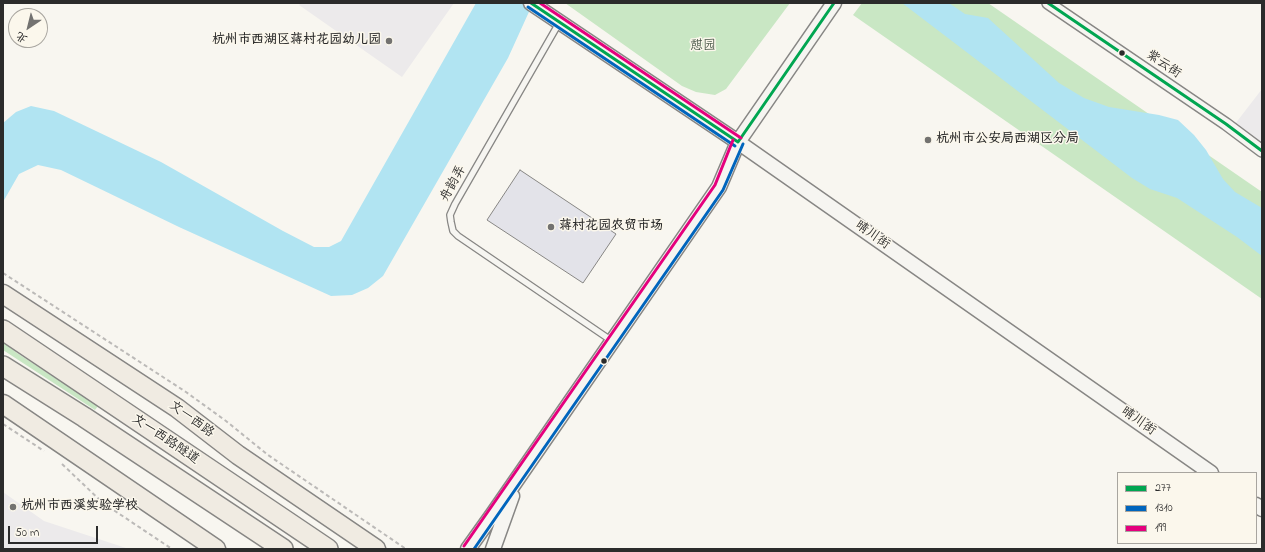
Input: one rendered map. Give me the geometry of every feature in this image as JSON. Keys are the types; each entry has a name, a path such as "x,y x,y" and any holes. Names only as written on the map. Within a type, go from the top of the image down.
{"highway":[{"name":"文一西路隧道","path":"3,330 328,549"},
{"name":"文一西路隧道","path":"3,366 84,417 284,549"}],"main road":[{"name":"文一西路","path":"3,294 177,408 238,455 376,549"},
{"path":"3,404 216,549"}],"street":[{"path":"468,549 719,187 738,142 834,3"},
{"name":"紫云街","path":"1048,3 1226,124 1262,151"},
{"name":"晴川街","path":"532,4 738,142 1210,472"},
{"path":"493,549 519,477"}],"lane":[{"name":"舟韵弄","path":"560,22 455,204 450,215 451,222 453,231 458,236 613,341"}],"path":[{"path":"3,424 45,452"},
{"path":"57,460 103,503 172,549"}],"shaded area":[{"name":"杭州市西湖区蒋村花园幼儿园","path":"301,3 454,3 402,77 299,5"},
{"path":"1262,89 1262,143 1235,124"},
{"name":"杭州市西溪实验学校","path":"3,492 44,521 129,549 3,549"}],"green space":[{"name":"憇园","path":"565,3 790,3 726,89 715,95 696,92 682,86"},
{"path":"862,3 988,3 1262,192 1262,299 853,15"},
{"path":"3,342 17,353 98,406 95,410 3,350"}],"water":[{"path":"476,3 533,3 508,58 383,276 368,288 352,295 331,296 179,227 61,170 38,165 19,174 3,202 3,123 16,112 31,106 54,111 161,162 314,247 329,247 341,241"},
{"path":"902,3 949,3 965,14 988,18 1059,83 1084,98 1109,107 1159,115 1178,120 1194,135 1206,150 1223,179 1235,192 1262,208 1262,256 1237,237 1177,198 1150,189 1132,178"}],"building":[{"name":"蒋村花园农贸市场","path":"520,170 616,234 583,283 487,220"}],"transit line":[{"name":"277","path":"531,3 738,142"},
{"name":"199","path":"540,3 741,138"},
{"name":"277","path":"738,142 834,3"},
{"name":"277","path":"1048,3 1226,124 1262,151"},
{"name":"1310","path":"528,7 735,146"},
{"name":"199","path":"464,546 715,185 733,140"},
{"name":"1310","path":"474,549 723,190 743,144"}],"place":[{"name":"杭州市西湖区蒋村花园幼儿园","path":"389,41"},
{"name":"杭州市公安局西湖区分局","path":"928,140"},
{"name":"蒋村花园农贸市场","path":"551,227"},
{"name":"杭州市西溪实验学校","path":"13,507"}]}
